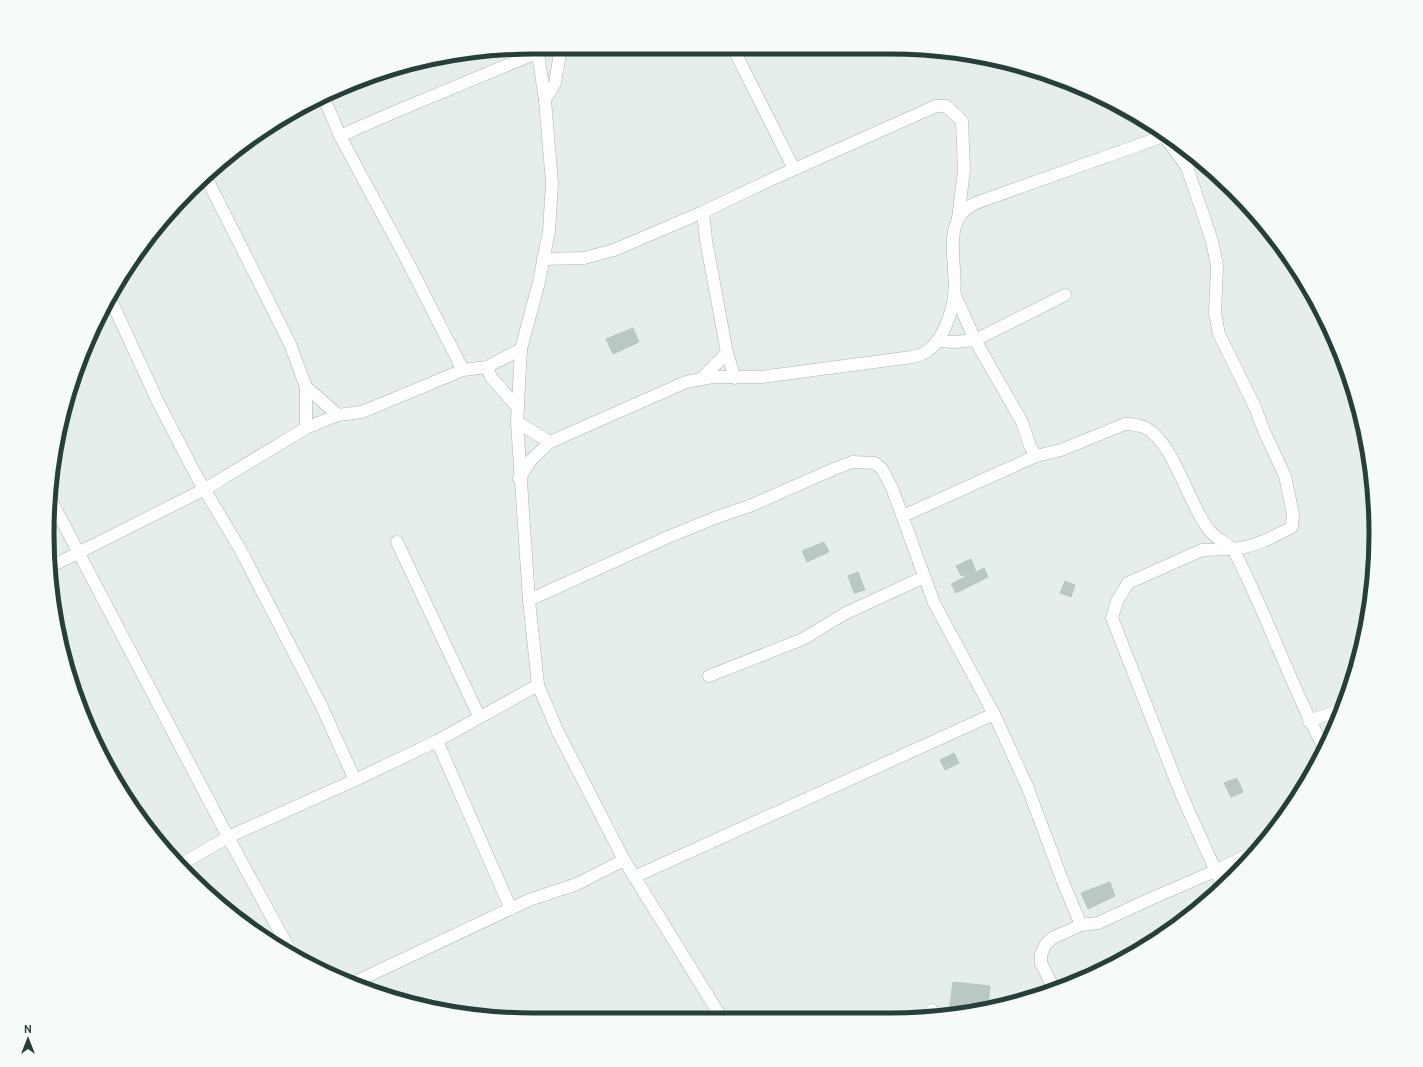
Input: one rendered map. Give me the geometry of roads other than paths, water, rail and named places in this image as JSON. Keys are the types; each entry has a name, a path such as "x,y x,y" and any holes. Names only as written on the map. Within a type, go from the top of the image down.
{"street":[{"path":"340,136 525,54"},
{"path":"538,54 545,100 552,183 549,231 539,282 521,349 517,422 529,600 538,685 557,730 624,860 719,1013"},
{"path":"545,100 555,83 559,54"},
{"path":"736,54 794,169"},
{"path":"325,101 340,136 403,253 463,370"},
{"path":"520,478 531,460 550,442 686,382 702,378 761,377 912,357 928,351 937,341 946,324 955,295 953,246 964,170 962,121 946,106 936,106 794,169 703,212 614,250 584,258 543,259"},
{"path":"958,219 963,212 972,205 1160,138"},
{"path":"1173,147 1187,167 1212,241 1216,260 1215,313 1219,334 1255,407 1285,476 1293,514 1292,527 1260,543 1233,549 1202,550 1128,583 1117,601 1112,618 1182,796 1220,881"},
{"path":"1187,167 1190,160"},
{"path":"208,181 290,344 306,387 306,428"},
{"path":"703,212 706,240 727,353 735,378"},
{"path":"955,295 975,340 1022,422 1030,446 1036,456"},
{"path":"937,341 955,342 975,340 1065,295"},
{"path":"113,304 158,402 197,477 240,550 318,699 355,780"},
{"path":"55,564 205,489 306,428 338,415 362,412 463,370 487,367 521,349"},
{"path":"702,378 727,353"},
{"path":"487,367 492,377 518,408"},
{"path":"306,387 338,415"},
{"path":"517,422 550,442"},
{"path":"903,516 1036,456 1061,450 1125,424 1135,424 1147,429 1165,447 1186,490 1209,531 1233,549 1262,608 1309,721 1321,743"},
{"path":"529,600 668,537 717,517 752,505 852,462 875,463 882,469 892,488 934,603 994,714 1027,786 1063,882 1082,925"},
{"path":"55,507 228,837 288,945"},
{"path":"397,542 479,716"},
{"path":"709,676 803,639 844,614 924,577"},
{"path":"184,862 228,837 355,780 437,741 479,716 538,685"},
{"path":"1309,721 1335,711"},
{"path":"634,876 994,714"},
{"path":"437,741 511,909"},
{"path":"1052,985 1041,962 1041,954 1046,944 1052,938 1082,925 1098,923 1243,857"},
{"path":"359,980 529,900 577,884 624,860"}]}
